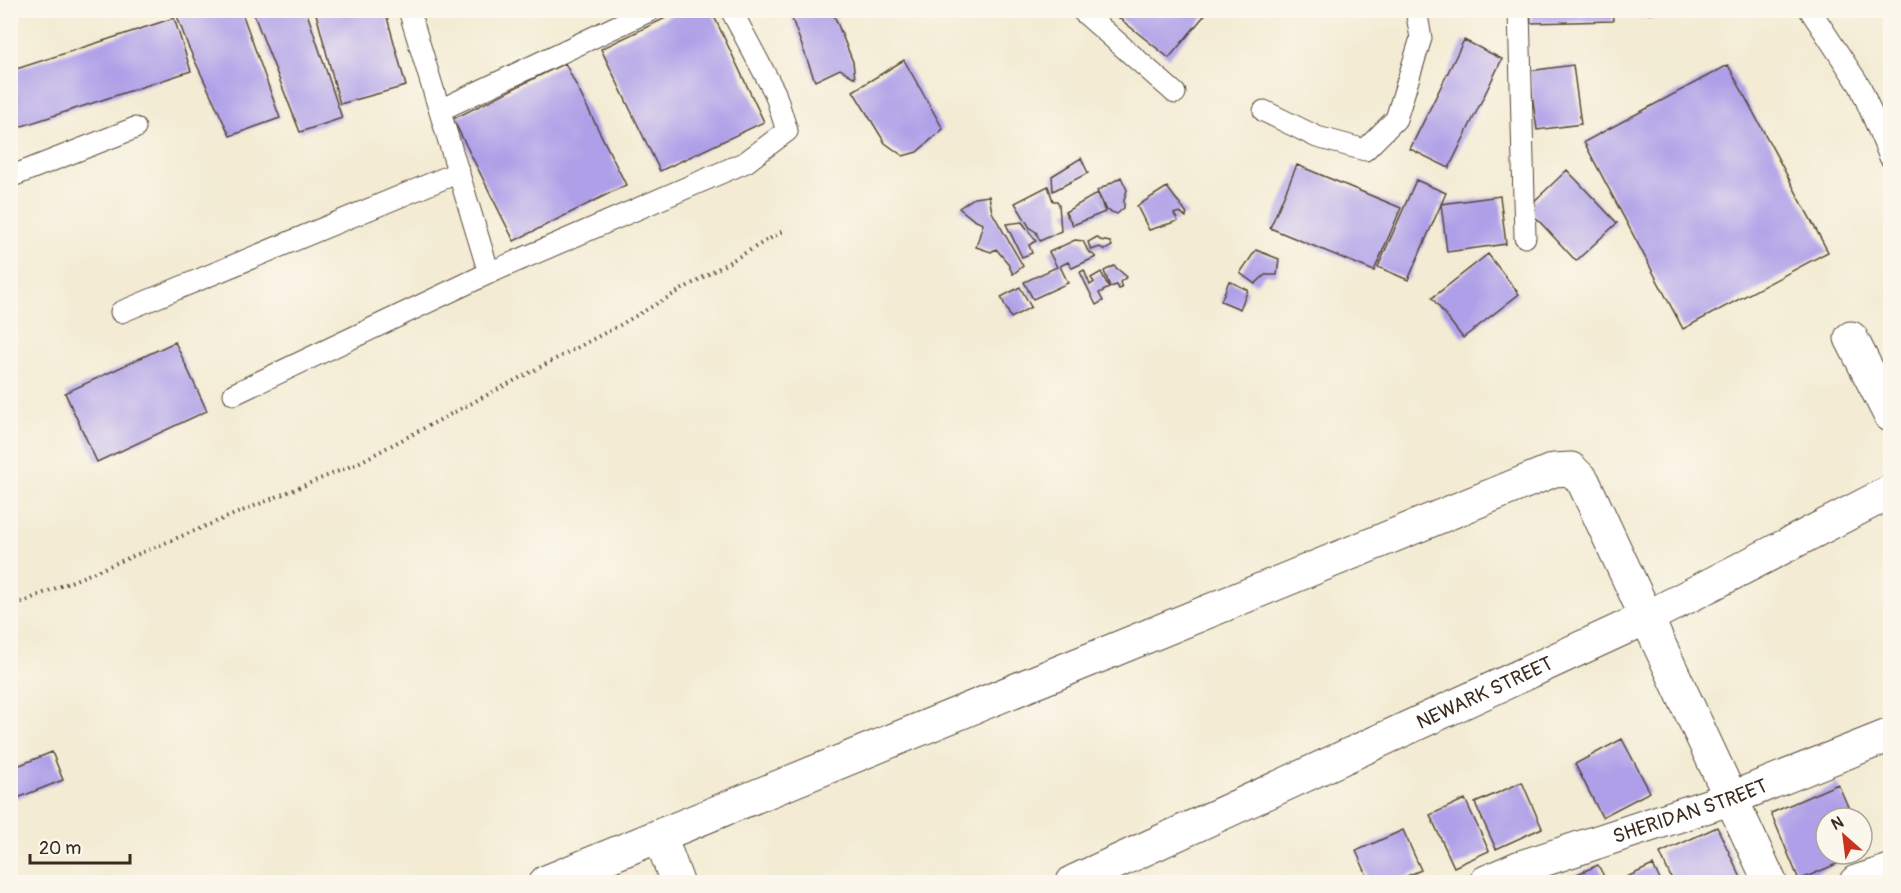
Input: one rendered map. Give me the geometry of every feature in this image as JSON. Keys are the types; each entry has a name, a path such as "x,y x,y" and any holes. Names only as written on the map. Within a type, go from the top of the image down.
{"street":[{"path":"1851,338 1890,415"},
{"path":"546,882 1554,470 1571,469 1583,481 1770,882"},
{"name":"NEWARK STREET","path":"1073,882 1646,618 1890,492"},
{"name":"SHERIDAN STREET","path":"1486,882 1518,868 1732,798 1890,735"},
{"path":"660,836 677,882"},
{"path":"1856,882 1890,871"}],"lane":[{"path":"409,10 489,273"},
{"path":"440,110 651,10"},
{"path":"234,394 489,273 746,162 787,131 775,93 731,10"},
{"path":"1081,10 1176,93"},
{"path":"1264,111 1317,137 1365,150 1395,119 1421,38 1416,10"},
{"path":"1519,10 1524,237"},
{"path":"1810,10 1860,86 1890,157"},
{"path":"10,171 15,175 135,128"},
{"path":"121,312 459,172"}],"path":[{"path":"10,607 356,464 620,325 783,231"}],"building":[{"path":"192,10 241,10 280,118 230,136 188,46 177,16"},
{"path":"252,10 306,10 342,118 300,132"},
{"path":"315,10 385,10 406,86 340,104"},
{"path":"682,10 711,10 764,122 660,171 601,49"},
{"path":"811,10 832,10 853,62 855,78 840,69 815,81 792,19"},
{"path":"1109,10 1209,10 1169,58"},
{"path":"1530,10 1612,10 1613,21 1531,23"},
{"path":"1625,10 1683,10 1683,12 1625,14"},
{"path":"174,18 191,71 10,130 10,71"},
{"path":"1464,40 1502,59 1449,168 1410,149"},
{"path":"904,60 943,129 917,152 903,156 885,143 853,91"},
{"path":"565,63 626,185 514,241 453,119"},
{"path":"1573,65 1581,124 1537,130 1529,71"},
{"path":"1728,65 1828,252 1683,329 1584,142"},
{"path":"1081,158 1088,173 1053,191 1052,176"},
{"path":"1297,165 1401,208 1374,271 1270,228"},
{"path":"1567,170 1617,223 1576,261 1527,208"},
{"path":"1121,177 1127,190 1124,208 1117,214 1106,210 1097,191"},
{"path":"1416,180 1446,193 1408,280 1378,267"},
{"path":"1048,186 1053,201 1059,204 1061,231 1040,241 1015,203"},
{"path":"1167,187 1187,214 1186,217 1179,212 1174,214 1178,221 1149,230 1137,206"},
{"path":"1098,193 1105,212 1073,225 1065,212"},
{"path":"989,196 992,212 1023,266 1013,274 996,249 991,252 976,247 983,224 959,208 974,198"},
{"path":"1500,196 1506,244 1447,252 1441,204"},
{"path":"1022,222 1036,241 1029,245 1032,253 1022,257 1006,224"},
{"path":"1097,237 1110,242 1112,246 1105,250 1100,247 1091,250 1088,242"},
{"path":"1075,240 1083,241 1088,251 1096,257 1072,268 1068,262 1060,266 1068,283 1033,299 1024,282 1057,267 1049,252"},
{"path":"1256,250 1279,259 1277,275 1265,275 1255,284 1240,273"},
{"path":"1488,254 1519,294 1463,338 1432,298"},
{"path":"1114,266 1127,277 1120,282 1122,288 1119,289 1117,285 1110,287 1104,271"},
{"path":"1084,270 1090,285 1094,282 1091,278 1101,272 1109,288 1099,293 1103,301 1096,305 1080,272"},
{"path":"1229,281 1248,290 1240,309 1221,301"},
{"path":"1020,287 1031,307 1011,318 1001,297"},
{"path":"175,342 207,411 97,462 65,393"},
{"path":"1622,739 1650,792 1602,817 1575,764"},
{"path":"52,752 63,780 10,801 10,769"},
{"path":"1522,782 1542,828 1496,849 1475,803"},
{"path":"1838,784 1848,806 1814,806 1814,866 1832,866 1799,880 1771,813"},
{"path":"1465,799 1489,851 1454,867 1430,815"},
{"path":"1717,827 1743,882 1673,882 1660,853"},
{"path":"1403,830 1421,870 1393,882 1370,882 1356,851"},
{"path":"1598,865 1607,882 1559,882"},
{"path":"1653,865 1661,882 1616,882"}]}
